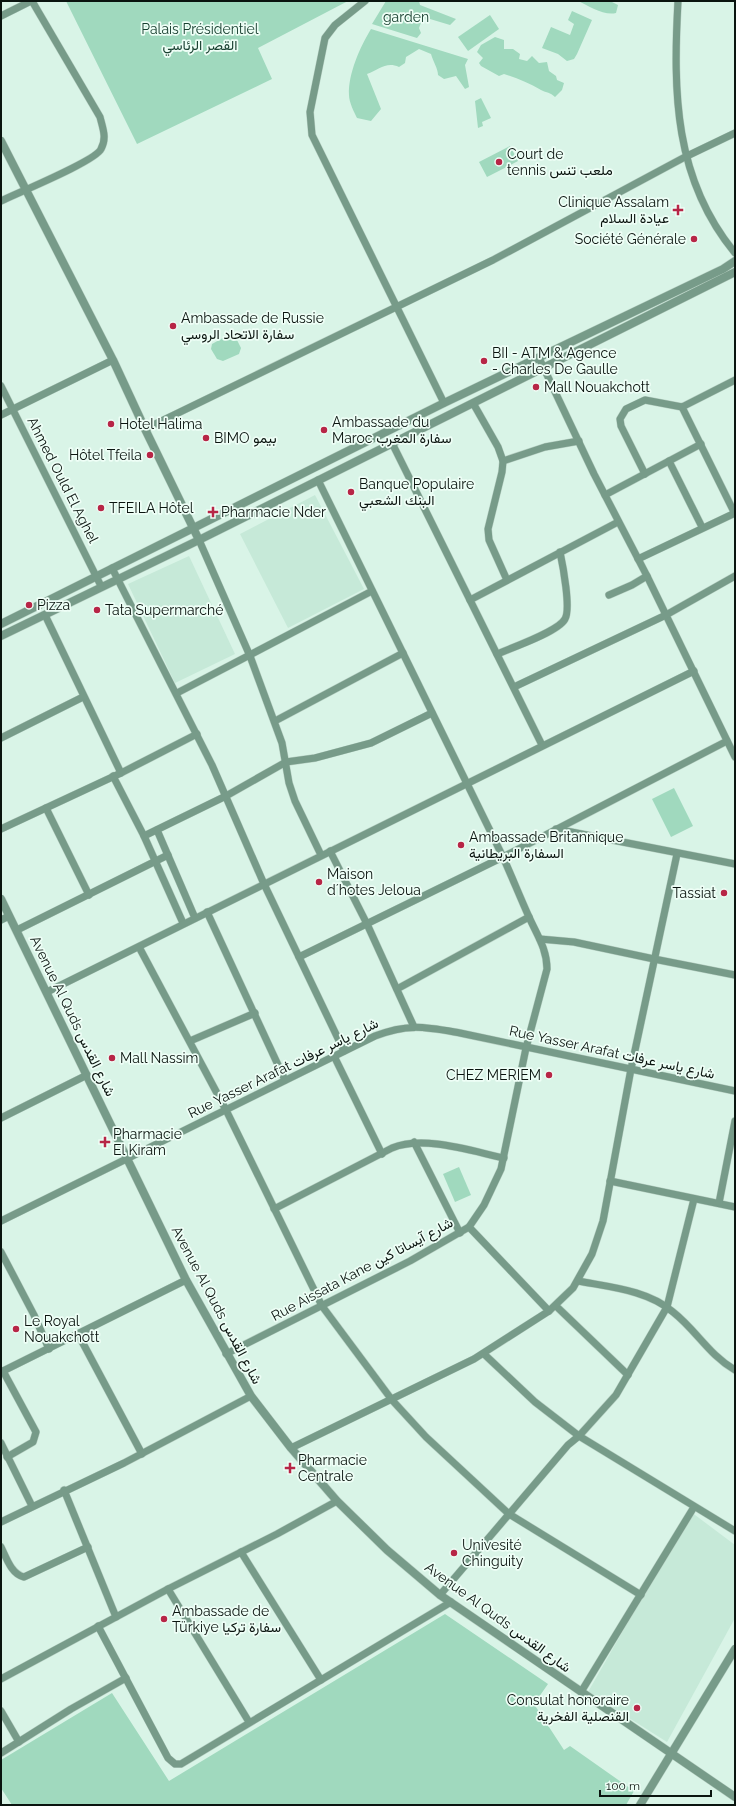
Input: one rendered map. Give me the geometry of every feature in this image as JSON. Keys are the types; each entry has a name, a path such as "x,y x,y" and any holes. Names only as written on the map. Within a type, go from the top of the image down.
{"street":[{"path":"1,16 31,1 100,117 106,137 101,151 87,161 1,200"},
{"path":"365,1 335,25 325,38 311,100 310,124 312,135 396,309 444,403"},
{"path":"678,1 676,105 685,157 692,179 712,222 735,254"},
{"path":"145,430 396,309 493,260 685,157 735,133"},
{"path":"1,141 113,360 145,430 200,540 250,656 275,721 286,762 289,783 295,801 322,855"},
{"path":"1,624 194,527 319,467 444,403 716,273 735,261"},
{"path":"1,636 117,578 200,540 735,272"},
{"path":"539,358 604,495 647,576 735,757"},
{"path":"1,415 113,360"},
{"path":"645,474 621,426 620,419 622,413 626,409 645,400 682,407 735,380"},
{"name":"Ahmed Ould El Aghel","path":"1,386 101,586"},
{"path":"473,403 498,447 503,462 488,529 489,540 507,580"},
{"path":"638,559 735,513 682,407"},
{"path":"503,462 544,447 579,441"},
{"path":"392,444 542,745"},
{"path":"604,495 701,444"},
{"path":"669,461 702,528"},
{"name":"Rue Aissata Kane شارع آيساتا كين","path":"226,1354 322,1306 469,1228 491,1192 504,1158 526,1048 547,969 547,956 503,857 318,480"},
{"path":"470,600 618,522"},
{"path":"497,654 551,631 560,625 565,619 567,611 565,580 560,552"},
{"path":"112,568 197,734 264,884 344,1051"},
{"path":"609,595 647,576"},
{"path":"514,687 666,614 735,576"},
{"path":"177,693 372,591"},
{"path":"45,615 83,697 121,772"},
{"path":"275,721 404,653"},
{"path":"47,992 139,947 183,923 694,671"},
{"path":"1,738 83,697"},
{"path":"144,836 226,796 286,762 315,758 371,743 432,713"},
{"path":"1,829 197,734"},
{"path":"299,957 503,857 727,741"},
{"path":"112,776 144,836 183,923"},
{"path":"46,808 89,895"},
{"path":"157,830 195,918"},
{"path":"556,830 735,864"},
{"path":"330,851 414,1026"},
{"path":"291,1448 484,1354 556,1306 578,1281 592,1254 598,1236 631,1069 677,854"},
{"path":"17,930 168,856"},
{"name":"Avenue Al Quds شارع القدس","path":"1,899 186,1280 226,1354 251,1396 291,1448 337,1501 387,1550 440,1595 735,1797"},
{"path":"207,912 285,1080"},
{"path":"1,920 9,916"},
{"path":"397,989 529,917"},
{"path":"540,939 574,942 735,975"},
{"path":"139,947 226,1110 322,1306 392,1400 426,1437 509,1514 641,1594"},
{"path":"190,1041 255,1013"},
{"name":"Rue Yasser Arafat شارع ياسر عرفات","path":"1,1221 344,1051 384,1033 414,1026 460,1033 735,1091"},
{"path":"334,1056 382,1154"},
{"path":"1,1118 87,1075"},
{"path":"719,1203 735,1121"},
{"path":"274,1209 399,1145 414,1142 427,1142 504,1158"},
{"path":"414,1142 460,1233"},
{"path":"610,1181 735,1207"},
{"path":"440,1595 568,1445 579,1436 616,1395 667,1307 694,1198"},
{"path":"469,1228 549,1311"},
{"path":"1,1252 31,1309 49,1349"},
{"path":"7,1457 33,1442 36,1432 2,1371 186,1280"},
{"path":"578,1281 643,1296 667,1307 674,1312 714,1356 735,1370"},
{"path":"556,1306 628,1374"},
{"path":"78,1334 142,1454"},
{"path":"484,1354 535,1402 579,1436 735,1531"},
{"path":"1,1522 64,1490 142,1454 251,1396"},
{"path":"1,1443 32,1506"},
{"path":"64,1490 116,1616"},
{"path":"1,1679 116,1616 337,1501"},
{"path":"581,1692 694,1507"},
{"path":"1,1547 14,1571 24,1577 88,1547"},
{"path":"241,1552 321,1680"},
{"path":"168,1589 249,1722"},
{"path":"98,1626 168,1758 176,1764 186,1762 249,1722 451,1602"},
{"path":"640,1805 735,1649"},
{"path":"1,1753 71,1709 126,1678"},
{"path":"1,1711 19,1742"}],"shaded area":[{"path":"315,495 364,589 288,628 240,534"},
{"path":"189,556 235,654 175,683 128,584"},
{"path":"691,1512 735,1545 735,1618 667,1742 588,1692"}],"green space":[{"name":"Palais Présidentiel القصر الرئاسي","path":"66,1 348,1 258,48 272,79 137,144"},
{"name":"garden","path":"386,1 419,1 420,5 456,19 450,25 430,19 422,20 419,28 421,33 417,38 372,24"},
{"path":"578,1 610,1 618,5 616,13 611,14 597,10"},
{"path":"572,11 592,20 574,59 567,61 558,54 542,48 551,27 570,35 574,24 568,20"},
{"path":"490,15 499,29 468,51 458,37"},
{"path":"371,29 468,59 465,65 469,87 465,89 456,76 444,79 438,75 431,54 419,49 406,57 405,63 399,67 390,65 367,74 381,109 371,121 357,118 349,98 350,78 359,52"},
{"path":"495,37 504,40 504,49 513,49 520,54 519,59 527,61 532,56 539,63 547,62 549,71 556,76 557,80 564,83 562,90 555,97 550,93 523,81 504,74 499,76 481,66 479,63 483,58 477,52 481,45"},
{"path":"481,98 491,118 482,122 483,126 478,128 475,101"},
{"name":"Court de tennis ملعب تنس","path":"510,146 518,161 487,177 479,162"},
{"path":"230,334 235,336 241,348 239,354 223,361 217,359 211,349 212,344"},
{"path":"674,788 693,826 671,837 652,799"},
{"path":"459,1167 471,1195 455,1202 443,1174"},
{"path":"445,1614 548,1684 534,1704 564,1750 570,1746 634,1791 626,1805 12,1805 1,1788 1,1760 112,1693 169,1781"}],"place":[{"name":"Court de tennis ملعب تنس","path":"499,162"},
{"name":"Clinique Assalam عيادة السلام","path":"678,210"},
{"name":"Société Générale","path":"694,239"},
{"name":"Ambassade de Russie سفارة الاتحاد الروسي","path":"173,326"},
{"name":"BII - ATM & Agence - Charles De Gaulle","path":"484,361"},
{"name":"Mall Nouakchott","path":"536,387"},
{"name":"Hotel Halima","path":"111,424"},
{"name":"Ambassade du Maroc سفارة المغرب","path":"324,430"},
{"name":"BIMO بيمو","path":"206,438"},
{"name":"Hôtel Tfeila","path":"150,455"},
{"name":"Banque Populaire البنك الشعبي","path":"351,492"},
{"name":"TFEILA Hôtel","path":"101,508"},
{"name":"Pharmacie Nder","path":"213,512"},
{"name":"Pizza","path":"29,605"},
{"name":"Tata Supermarché","path":"97,610"},
{"name":"Ambassade Britannique السفارة البريطانية","path":"461,845"},
{"name":"Maison d´hotes Jeloua","path":"319,882"},
{"name":"Tassiat","path":"724,893"},
{"name":"Mall Nassim","path":"112,1058"},
{"name":"CHEZ MERIEM","path":"549,1075"},
{"name":"Pharmacie El Kiram","path":"105,1142"},
{"name":"Le Royal Nouakchott","path":"16,1329"},
{"name":"Pharmacie Centrale","path":"290,1468"},
{"name":"Univesité Chinguity","path":"454,1553"},
{"name":"Ambassade de Türkiye سفارة تركيا","path":"164,1619"},
{"name":"Consulat honoraire القنصلية الفخرية","path":"637,1708"}]}
